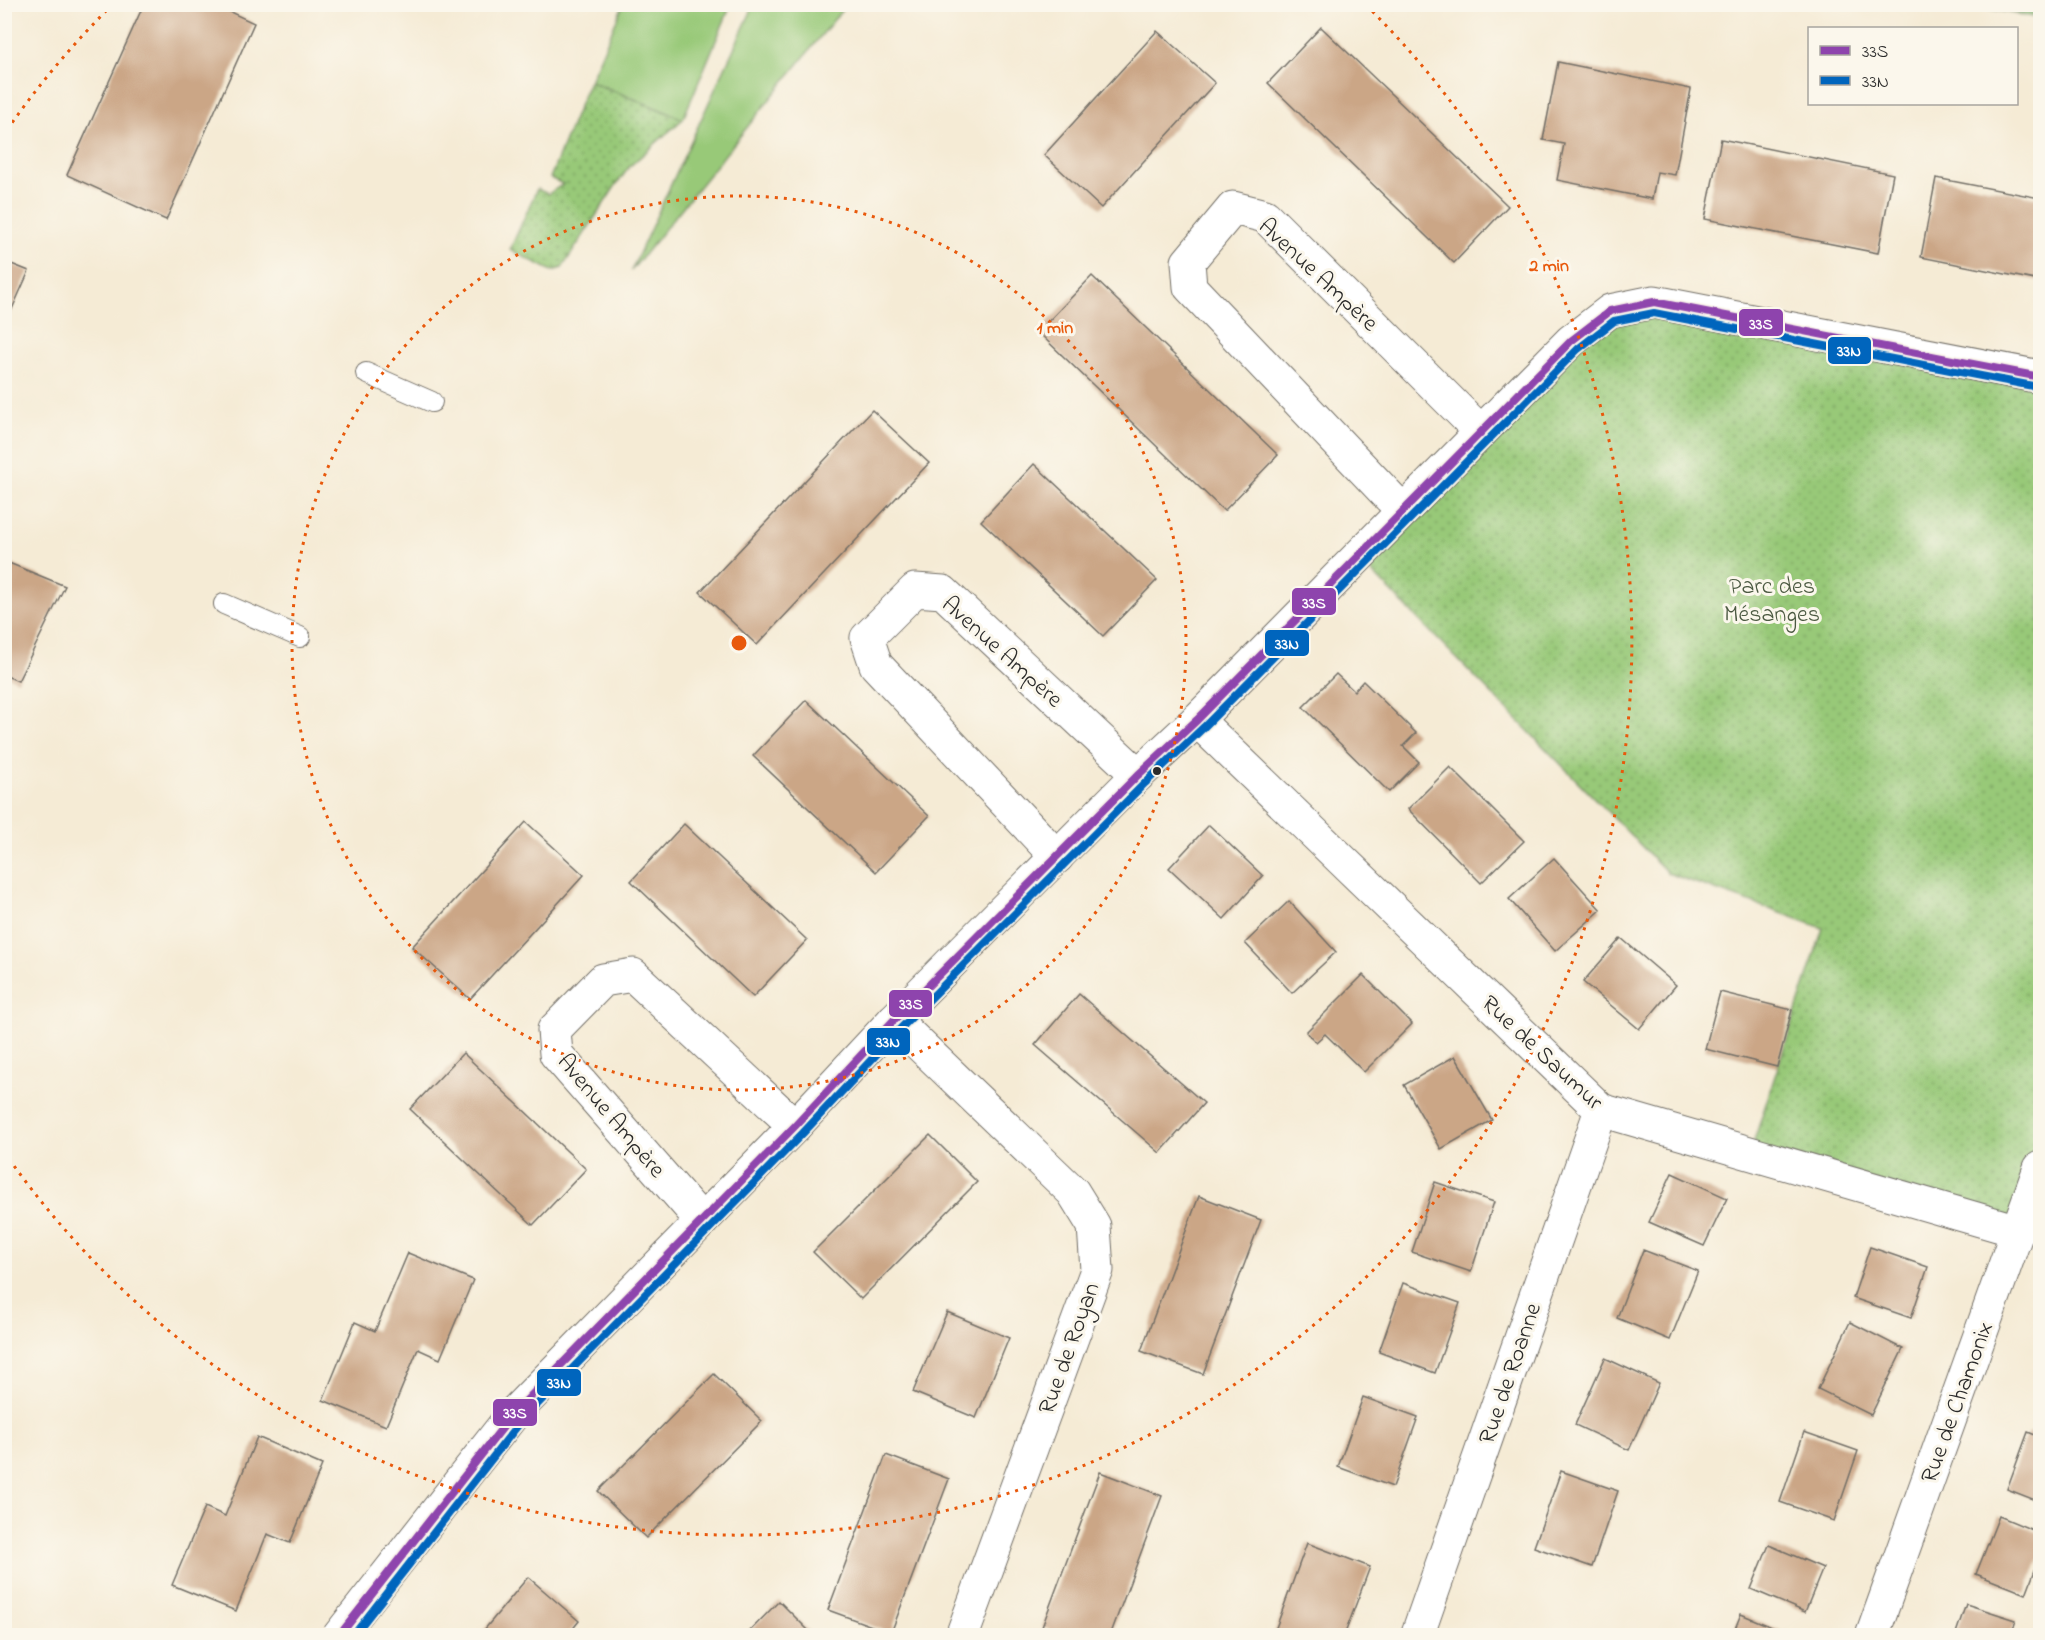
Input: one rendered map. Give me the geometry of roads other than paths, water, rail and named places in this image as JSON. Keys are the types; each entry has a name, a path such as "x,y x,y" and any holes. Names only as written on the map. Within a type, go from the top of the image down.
{"street":[{"name":"Avenue Ampère","path":"1403,511 1190,287 1188,262 1233,208 1265,216 1481,432"},
{"path":"339,1635 514,1413 795,1126 894,1020 1138,775 1197,720 1571,341 1610,310 1654,302 2040,377"},
{"name":"Avenue Ampère","path":"1057,857 876,665 867,639 899,606 915,590 943,592 1138,775"},
{"name":"Rue de Saumur","path":"1197,720 1601,1110 2018,1231"},
{"name":"Avenue Ampère","path":"702,1221 556,1054 554,1030 603,980 633,975 795,1126"},
{"name":"Rue de Royan","path":"894,1020 1073,1192 1094,1226 1097,1270 962,1635"},
{"name":"Rue de Roanne","path":"1418,1635 1601,1110"},
{"name":"Rue de Chamonix","path":"1872,1635 2040,1168"}],"lane":[{"path":"366,373 432,402"},
{"path":"224,603 300,637"}],"park label":[{"name":"Parc des Mésanges","path":"1772,599"}]}
